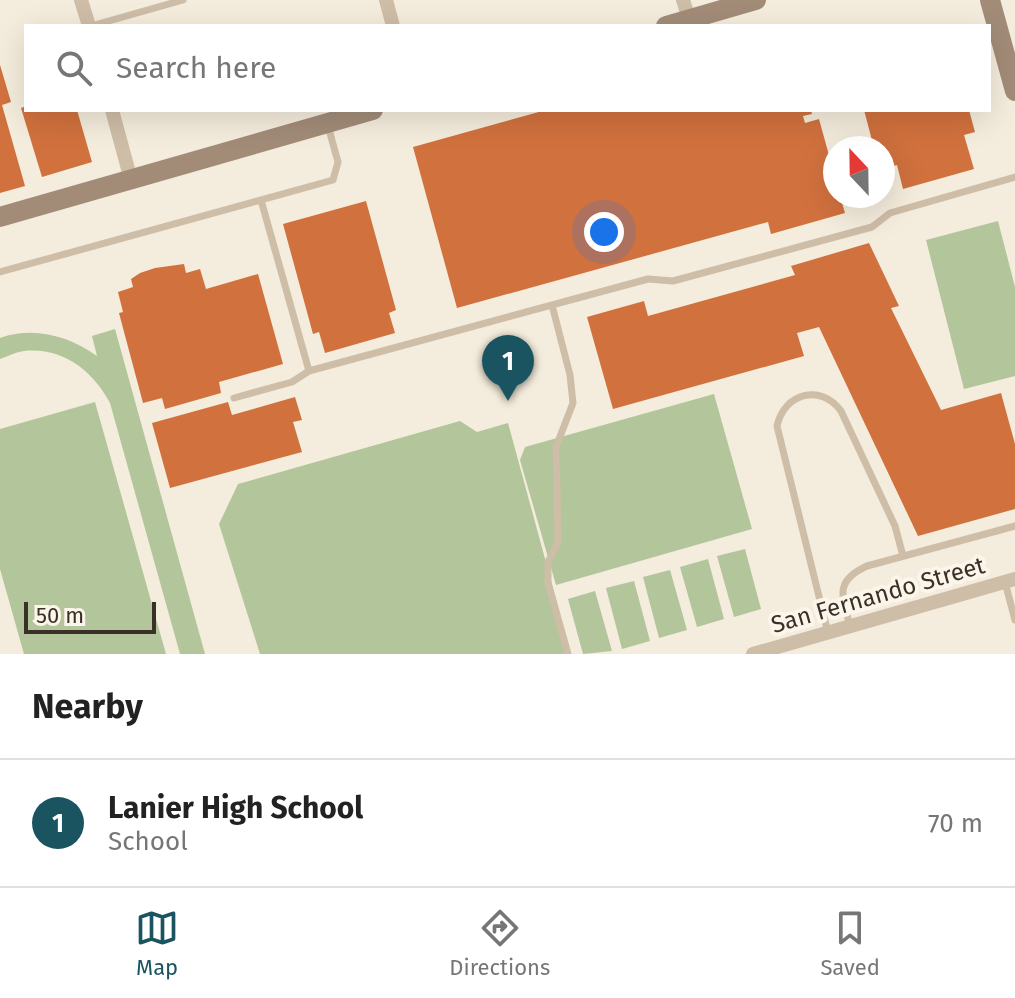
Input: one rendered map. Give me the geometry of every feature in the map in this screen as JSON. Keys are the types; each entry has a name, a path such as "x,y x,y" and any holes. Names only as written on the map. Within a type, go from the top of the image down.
{"street":[{"path":"81,0 89,24"},
{"path":"386,0 392,24"},
{"path":"668,24 686,10 756,0"},
{"path":"990,0 1015,91"},
{"path":"113,112 131,180"},
{"path":"0,217 366,112"},
{"name":"San Fernando Street","path":"753,654 1010,581"}],"lane":[{"path":"97,24 183,0"},
{"path":"0,272 333,180 338,162 327,123"},
{"path":"234,398 292,382 309,371 648,279 673,281 872,227 890,213 1015,177"},
{"path":"261,200 309,371"},
{"path":"552,305 570,375 573,403 556,447 558,542 548,562 548,583 568,654"},
{"path":"828,633 777,426 780,413 790,402 821,394 833,400 895,526 903,556"},
{"path":"850,626 842,595 843,585 850,574 867,566 1015,526"},
{"path":"1010,581 1015,620"}],"green space":[{"path":"998,221 1015,287 1015,376 964,389 926,240"},
{"path":"115,329 205,654 180,654 110,403 103,391 86,371 52,353 24,351 0,359 0,338 26,333 63,338 97,356 92,336"},
{"path":"714,394 752,529 556,585 520,460 525,447"},
{"path":"95,402 166,654 24,654 0,569 0,429"},
{"path":"460,421 477,432 508,423 571,654 260,654 219,524 238,484"},
{"path":"745,549 761,609 734,617 717,556"},
{"path":"708,559 724,619 697,627 680,567"},
{"path":"670,570 687,630 659,638 643,577"},
{"path":"634,581 650,641 622,649 606,588"},
{"path":"595,591 612,651 583,654 568,599"}],"building":[{"path":"0,65 11,102 2,105 25,186 0,193"},
{"path":"24,107 24,112 78,112 92,162 42,177 21,108"},
{"path":"539,112 812,112 803,116 805,123 819,119 824,136 823,208 844,208 845,213 771,234 768,222 457,308 413,147"},
{"path":"865,112 970,112 975,132 964,135 974,169 903,189 895,136 871,136"},
{"path":"366,201 396,310 389,313 395,333 325,353 319,332 313,334 283,224"},
{"path":"869,243 899,306 891,308 941,410 1001,393 1015,444 1015,509 918,536 819,327 797,333 804,356 613,409 587,317 644,301 648,316 795,275 791,266"},
{"path":"184,264 186,273 200,269 206,289 258,274 283,364 219,382 221,393 165,409 162,398 143,403 119,313 123,312 118,292 133,287 131,279 140,273"},
{"path":"295,397 302,420 293,422 302,452 170,488 152,423 228,402 232,415"}],"place":[{"name":"Lanier High School","path":"508,401"}]}
